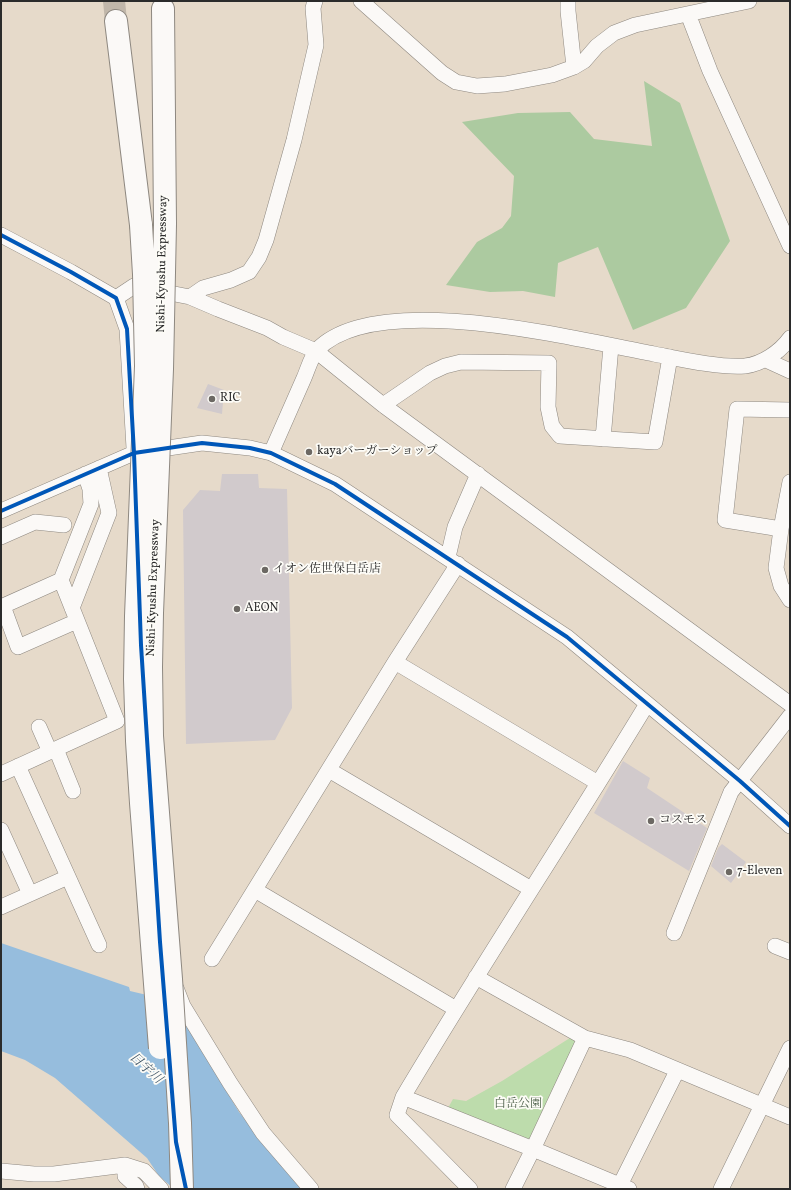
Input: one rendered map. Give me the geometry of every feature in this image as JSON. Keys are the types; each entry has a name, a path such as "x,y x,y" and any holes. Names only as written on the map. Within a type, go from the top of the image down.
{"highway":[{"name":"Nishi-Kyushu Expressway","path":"163,9 164,224 162,376 152,613 152,736 171,979 182,1189"},
{"name":"Nishi-Kyushu Expressway","path":"116,20 141,225 144,282 146,366 136,616 136,741 165,1112 168,1189"}],"street":[{"path":"190,297 203,288 231,280 249,272 259,257 266,240 294,140 316,45 313,8 315,1"},
{"path":"361,1 442,73 456,82 476,86 505,84 552,74 574,67 584,61 597,46 614,33 635,24 749,1"},
{"path":"568,1 574,67"},
{"path":"688,14 710,71 790,246"},
{"path":"1,235 116,298 127,329 134,453 141,645 160,942 176,1142 186,1189"},
{"path":"116,298 134,286 179,294 267,328 283,337 316,351 383,405 790,704"},
{"path":"271,453 316,351 330,339 352,328 390,321 440,321 513,327 670,357 722,365 745,366 766,360 787,343 790,338"},
{"path":"603,439 611,346"},
{"path":"383,405 430,373 445,366 461,362 550,363 548,407 552,426 560,436 654,442 670,357"},
{"path":"766,360 790,371"},
{"path":"781,529 725,520 737,409 790,410"},
{"path":"1,511 134,453 202,443 250,448 271,453 335,484 567,636 740,781 790,826"},
{"path":"1,774 117,721 61,580 90,504 92,471"},
{"path":"61,580 3,606 18,647 75,615 109,513 92,471"},
{"path":"212,959 395,662 453,560 455,527 478,474"},
{"path":"790,482 781,529 776,568 781,586 790,600"},
{"path":"1,537 35,522 64,525"},
{"path":"395,662 598,783"},
{"path":"470,1189 397,1115 403,1097 530,889 647,704"},
{"path":"674,933 731,792 790,716"},
{"path":"39,727 73,791"},
{"path":"18,766 99,945"},
{"path":"329,770 530,889"},
{"path":"1,830 30,894"},
{"path":"1,907 68,877"},
{"path":"255,890 456,1009"},
{"path":"160,942 183,1006 230,1083 263,1133 311,1189"},
{"path":"776,946 790,952"},
{"path":"476,977 585,1038 630,1050 677,1071 790,1117"},
{"path":"513,1189 585,1038"},
{"path":"721,1189 790,1048"},
{"path":"403,1097 533,1148 622,1188 677,1071"},
{"path":"1,1171 54,1174 125,1165 144,1171 161,1189"},
{"path":"125,1165 125,1176 136,1186 137,1189"}],"green space":[{"path":"644,81 680,103 730,241 686,308 633,330 598,247 558,263 555,297 523,291 490,292 446,285 477,242 502,228 511,216 514,176 462,122 518,113 570,112 594,139 652,146"},
{"name":"白岳公園","path":"573,1036 578,1041 532,1142 448,1108 453,1099 466,1101 502,1081"}],"water":[{"name":"日宇川","path":"1,943 129,987 130,991 168,1000 180,1015 239,1112 287,1172 303,1189 174,1189 159,1176 147,1158 55,1078 25,1060 1,1051"}],"building":[{"name":"RIC","path":"208,384 224,390 222,414 197,408"},
{"name":"AEON","path":"222,474 258,474 259,488 287,489 292,708 275,740 186,744 183,510 200,490 220,491"},
{"name":"コスモス","path":"623,761 650,778 647,788 707,828 689,871 594,813"},
{"name":"7-Eleven","path":"722,844 746,862 731,883 711,866 718,848"}],"tunnel":[{"path":"114,1 116,21"}],"cycle path":[{"path":"1,235 116,298 127,329 134,453 141,645 160,942 176,1142 186,1189"},
{"path":"1,511 134,453 202,443 250,448 271,453 335,484 567,637 740,781 790,826"}],"place":[{"name":"RIC","path":"212,399"},
{"name":"kayaバーガーショップ","path":"309,452"},
{"name":"イオン佐世保白岳店","path":"265,570"},
{"name":"AEON","path":"237,609"},
{"name":"コスモス","path":"651,821"},
{"name":"7-Eleven","path":"729,872"}]}
